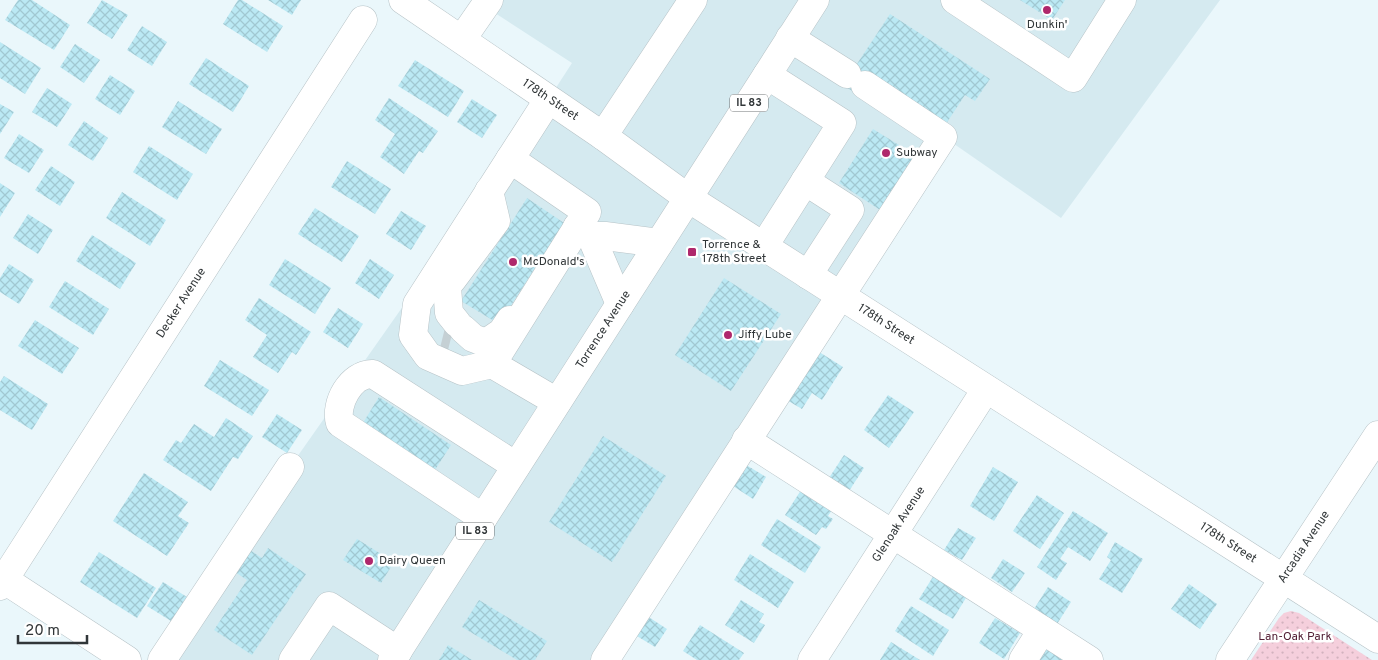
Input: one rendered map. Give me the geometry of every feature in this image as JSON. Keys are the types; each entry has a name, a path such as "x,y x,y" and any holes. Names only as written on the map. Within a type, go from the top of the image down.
{"street":[{"name":"178th Street","path":"403,0 602,136 688,198 1378,639"},
{"path":"462,39 489,0"},
{"path":"602,136 693,0"},
{"name":"Torrence Avenue","path":"395,655 815,0"},
{"path":"955,0 1073,78 1122,0"},
{"path":"1011,38 1056,60 1072,54 1102,7 1103,0"},
{"name":"Decker Avenue","path":"1,581 363,20"},
{"path":"605,660 943,137 790,38"},
{"path":"764,246 842,123 767,75"},
{"path":"510,159 587,212 580,233 489,354 462,371 428,356 413,335 417,304 489,191 548,100"},
{"path":"805,181 850,210 808,275"},
{"path":"489,191 496,221 447,287 434,299 427,314 426,332 473,338 489,354 557,402"},
{"path":"580,233 659,243"},
{"path":"580,233 620,304"},
{"path":"483,518 340,423 337,414 341,401 354,380 364,374 372,374 516,466"},
{"name":"Glenoak Avenue","path":"812,660 986,389"},
{"name":"Arcadia Avenue","path":"1230,660 1378,435"},
{"path":"746,440 1089,660"},
{"path":"162,660 290,467"},
{"path":"1,581 127,660"},
{"path":"293,660 329,606 395,655"},
{"path":"1023,660 1042,630"}],"shaded area":[{"path":"475,0 1220,0 1061,218 944,137 606,660 162,660 290,467 572,63"}],"green space":[{"name":"Lan-Oak Park","path":"1291,611 1299,613 1372,660 1251,660 1279,618 1284,613"}],"building":[{"path":"18,0 32,0 70,25 54,50 5,20"},
{"path":"102,0 128,15 112,39 87,23"},
{"path":"238,0 242,0 283,26 267,52 223,24"},
{"path":"268,0 301,0 292,15"},
{"name":"Dunkin'","path":"1020,0 1065,0 1052,20"},
{"path":"890,14 990,79 975,101 965,95 944,127 863,98 843,85"},
{"path":"142,26 167,42 152,66 127,50"},
{"path":"0,42 41,68 25,94 0,78"},
{"path":"75,44 100,60 84,83 60,67"},
{"path":"206,58 249,86 233,112 189,84"},
{"path":"415,60 464,91 448,117 398,86"},
{"path":"110,75 135,91 120,115 95,99"},
{"path":"47,88 72,104 57,127 32,112"},
{"path":"389,98 438,131 423,153 419,151 404,174 380,157 395,134 375,120"},
{"path":"472,99 497,115 482,138 457,122"},
{"path":"178,101 222,129 206,154 162,127"},
{"path":"0,104 14,112 0,134"},
{"path":"84,121 108,138 93,161 68,145"},
{"path":"873,129 915,155 880,210 839,183"},
{"path":"19,134 44,150 29,173 4,158"},
{"path":"149,146 193,174 177,200 133,172"},
{"path":"347,161 391,189 375,214 331,187"},
{"path":"51,166 75,182 60,206 35,190"},
{"path":"0,183 15,193 0,217"},
{"path":"122,192 166,220 150,246 106,218"},
{"name":"McDonald's","path":"527,198 564,223 499,324 461,301"},
{"path":"315,208 359,236 342,262 298,234"},
{"path":"401,211 426,226 411,250 386,234"},
{"path":"28,214 53,230 38,254 13,238"},
{"path":"92,235 136,263 120,289 76,261"},
{"path":"285,259 331,288 315,314 269,285"},
{"path":"370,259 394,275 379,299 355,283"},
{"path":"9,264 34,280 19,304 0,292 0,278"},
{"name":"Jiffy Lube","path":"724,278 781,314 731,391 675,355"},
{"path":"65,281 109,309 93,335 49,307"},
{"path":"259,298 311,332 296,355 292,352 278,373 253,357 267,335 245,320"},
{"path":"338,308 363,324 348,348 323,332"},
{"path":"35,320 79,348 62,374 18,346"},
{"path":"816,350 843,367 822,400 812,393 802,409 785,399"},
{"path":"220,360 269,390 252,416 204,386"},
{"path":"4,376 48,404 32,430 0,410 0,382"},
{"path":"888,395 914,412 889,448 864,430"},
{"path":"379,397 451,445 433,473 361,426"},
{"path":"277,414 302,430 287,453 262,437"},
{"path":"226,418 253,436 238,459 233,457 211,491 163,460 176,440 181,443 194,424 214,437"},
{"path":"603,436 666,476 612,562 549,522"},
{"path":"844,455 864,468 849,491 829,478"},
{"path":"743,463 766,477 753,499 730,484"},
{"path":"993,467 1018,482 994,521 970,506"},
{"path":"144,473 188,502 178,516 189,523 167,556 113,521"},
{"path":"803,487 834,507 828,516 833,519 826,529 822,527 816,535 785,515"},
{"path":"1037,495 1064,513 1040,549 1013,531"},
{"path":"1073,511 1108,533 1090,561 1068,547 1060,559 1067,563 1056,580 1037,567"},
{"path":"777,519 821,547 805,573 761,545"},
{"path":"958,528 976,538 962,560 944,550"},
{"name":"Dairy Queen","path":"357,539 394,562 381,583 343,560"},
{"path":"1115,542 1143,559 1122,593 1099,579 1111,560 1107,557"},
{"path":"247,548 262,558 268,548 306,574 252,655 214,630 247,580 232,570"},
{"path":"99,552 156,588 137,618 80,582"},
{"path":"750,554 794,582 778,608 734,580"},
{"path":"1003,559 1025,573 1012,592 991,578"},
{"path":"936,572 969,593 953,619 919,599"},
{"path":"163,582 187,597 171,621 147,606"},
{"path":"1189,584 1217,604 1200,629 1171,609"},
{"path":"1048,587 1071,602 1057,624 1034,609"},
{"path":"479,600 547,641 535,660 517,660 462,627"},
{"path":"741,600 764,614 759,622 765,625 754,643 725,625"},
{"path":"911,606 949,630 933,656 895,631"},
{"path":"644,614 667,629 655,647 632,633"},
{"path":"995,618 1020,633 1004,659 979,643"},
{"path":"700,625 744,653 739,660 697,660 683,651"},
{"path":"891,642 920,660 880,660"},
{"path":"1048,643 1066,655 1062,660 1036,660"},
{"path":"448,645 472,660 439,660"}],"tunnel":[{"path":"441,344 449,346"}],"place":[{"name":"Dunkin'","path":"1047,10"},
{"name":"Subway","path":"886,153"},
{"name":"Torrence & 178th Street","path":"692,252"},
{"name":"McDonald's","path":"513,262"},
{"name":"Jiffy Lube","path":"728,335"},
{"name":"Dairy Queen","path":"369,561"}]}
